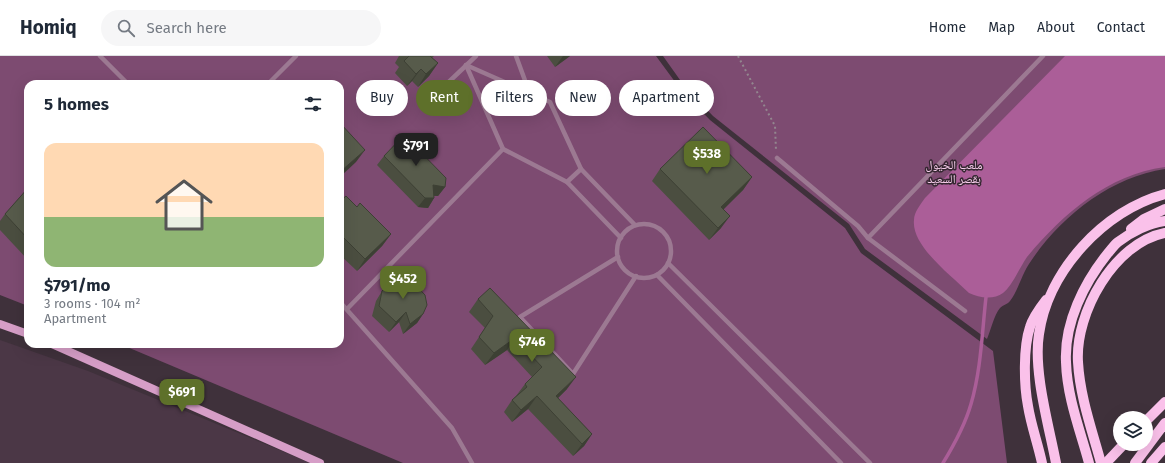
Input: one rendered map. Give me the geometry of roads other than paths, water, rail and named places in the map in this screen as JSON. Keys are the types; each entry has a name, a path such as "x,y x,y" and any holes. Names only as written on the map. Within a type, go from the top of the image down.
{"main road":[{"path":"1056,463 1038,357 1039,334 1053,291 1061,274 1075,254 1093,235 1113,219 1135,206 1165,194"},
{"path":"1089,463 1068,385 1066,362 1069,333 1082,294 1096,268 1117,242 1144,219 1165,209"},
{"path":"1117,242 1148,225 1165,221"},
{"path":"1102,463 1081,388 1078,361 1086,316 1104,278 1120,258 1145,240 1165,233"},
{"path":"1042,463 1028,406 1026,348 1028,332 1033,319 1053,291"},
{"path":"1153,414 1165,402"},
{"path":"1136,463 1165,423"},
{"path":"1151,463 1165,447"},
{"path":"1106,463 1117,451"}],"street":[{"path":"0,324 24,333"},
{"path":"61,348 320,463"}],"lane":[{"path":"100,56 124,80"},
{"path":"272,80 296,56"},
{"path":"451,80 476,56"},
{"path":"516,56 525,80"},
{"path":"868,238 1043,56"},
{"path":"466,65 499,80"},
{"path":"466,65 503,149 567,182 621,238"},
{"path":"547,101 550,102 580,169 635,226"},
{"path":"347,309 503,149"},
{"path":"777,158 858,226 868,238 965,311"},
{"path":"567,182 580,169"},
{"path":"650,224 659,228 667,235 671,246 671,254 668,263 657,275 647,278 636,276 627,272 621,264 618,257 618,247 621,238 626,231 635,226 650,224"},
{"path":"618,257 520,317 573,374 636,276"},
{"path":"668,263 870,463"},
{"path":"657,275 841,463"},
{"path":"344,306 452,428 472,463"}],"waterway":[{"path":"943,463 969,412 979,365 986,297"}],"park label":[{"name":"ملعب الخيول بقصر السعيد","path":"954,172"}]}
